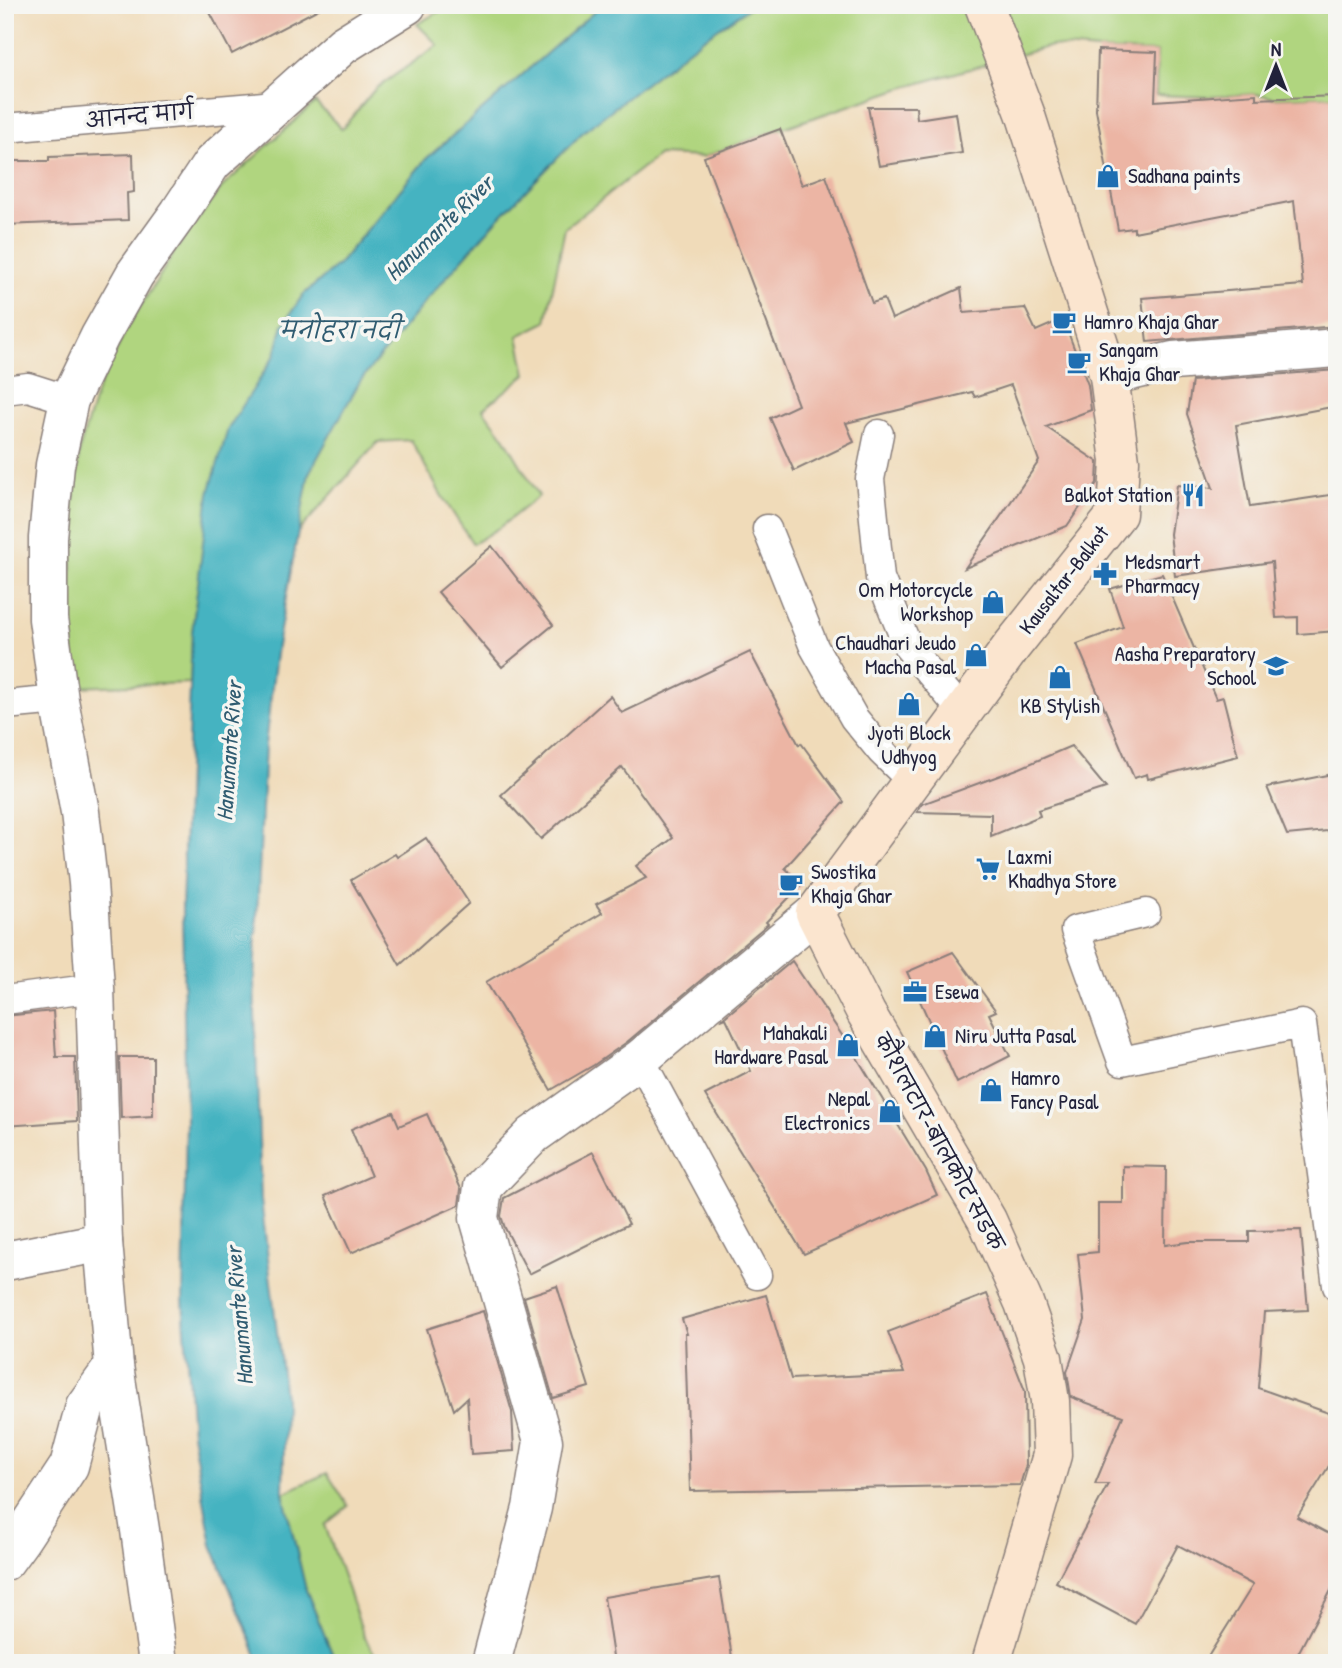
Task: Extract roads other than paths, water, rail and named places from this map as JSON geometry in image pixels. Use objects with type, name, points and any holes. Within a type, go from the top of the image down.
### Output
[{"type":"main road","name":"Kausaltar-Balkot","points":[[816,913],[1012,646],[1116,513],[1120,461],[1109,376],[1025,113],[984,5]]},
{"type":"main road","name":"कौशलटार-बालकोट सडक","points":[[816,913],[866,1013],[987,1220],[1024,1303],[1043,1358],[1050,1401],[1052,1455],[991,1663]]},
{"type":"street","points":[[158,1663],[114,1366],[103,1242],[95,988],[88,883],[80,812],[48,619],[48,538],[55,465],[69,400],[100,336],[135,274],[212,163],[343,45],[407,5]]},
{"type":"street","points":[[1109,376],[1173,361],[1337,348]]},
{"type":"street","points":[[491,1663],[532,1508],[542,1441],[479,1217],[483,1188],[533,1135],[640,1059],[816,913]]},
{"type":"street","points":[[5,1261],[103,1242]]},
{"type":"street","points":[[5,1561],[69,1466],[85,1406],[114,1366]]},
{"type":"lane","name":"आनन्द मार्ग","points":[[5,128],[275,105]]},
{"type":"lane","points":[[5,390],[28,387],[69,400]]},
{"type":"lane","points":[[879,434],[870,479],[880,578],[908,648],[963,712]]},
{"type":"lane","points":[[767,529],[814,648],[854,718],[881,751],[912,780]]},
{"type":"lane","points":[[5,705],[60,700]]},
{"type":"lane","points":[[1146,913],[1075,930],[1122,1061],[1302,1024],[1337,1286]]},
{"type":"lane","points":[[5,1000],[95,988]]},
{"type":"lane","points":[[640,1059],[757,1275]]},
{"type":"water","name":"मनोहरा नदी","points":[[602,5],[753,5],[701,40],[583,132],[497,220],[360,381],[309,473],[277,646],[265,745],[254,981],[261,1200],[285,1398],[283,1493],[306,1590],[336,1663],[260,1663],[212,1545],[192,1434],[183,1300],[186,1120],[182,908],[192,633],[209,493],[228,429],[275,355],[283,325],[303,295],[338,265],[426,159]]},
{"type":"place","name":"Sadhana paints","points":[[1108,176]]},
{"type":"place","name":"Hamro Khaja Ghar","points":[[1064,322]]},
{"type":"place","name":"Sangam Khaja Ghar","points":[[1079,362]]},
{"type":"place","name":"Balkot Station","points":[[1193,495]]},
{"type":"place","name":"Medsmart Pharmacy","points":[[1105,574]]},
{"type":"place","name":"Om Motorcycle Workshop","points":[[993,602]]},
{"type":"place","name":"Chaudhari Jeudo Macha Pasal","points":[[976,655]]},
{"type":"place","name":"Aasha Preparatory School","points":[[1276,666]]},
{"type":"place","name":"KB Stylish","points":[[1060,677]]},
{"type":"place","name":"Jyoti Block Udhyog","points":[[909,704]]},
{"type":"place","name":"Laxmi Khadhya Store","points":[[988,869]]},
{"type":"place","name":"Swostika Khaja Ghar","points":[[791,884]]},
{"type":"place","name":"Esewa","points":[[915,992]]},
{"type":"place","name":"Niru Jutta Pasal","points":[[935,1036]]},
{"type":"place","name":"Mahakali Hardware Pasal","points":[[848,1045]]},
{"type":"place","name":"Hamro Fancy Pasal","points":[[991,1090]]},
{"type":"place","name":"Nepal Electronics","points":[[890,1111]]},
{"type":"water label","name":"Hanumante River","points":[[439,228]]},
{"type":"water label","name":"Hanumante River","points":[[229,751]]},
{"type":"water label","name":"Hanumante River","points":[[239,1316]]}]
